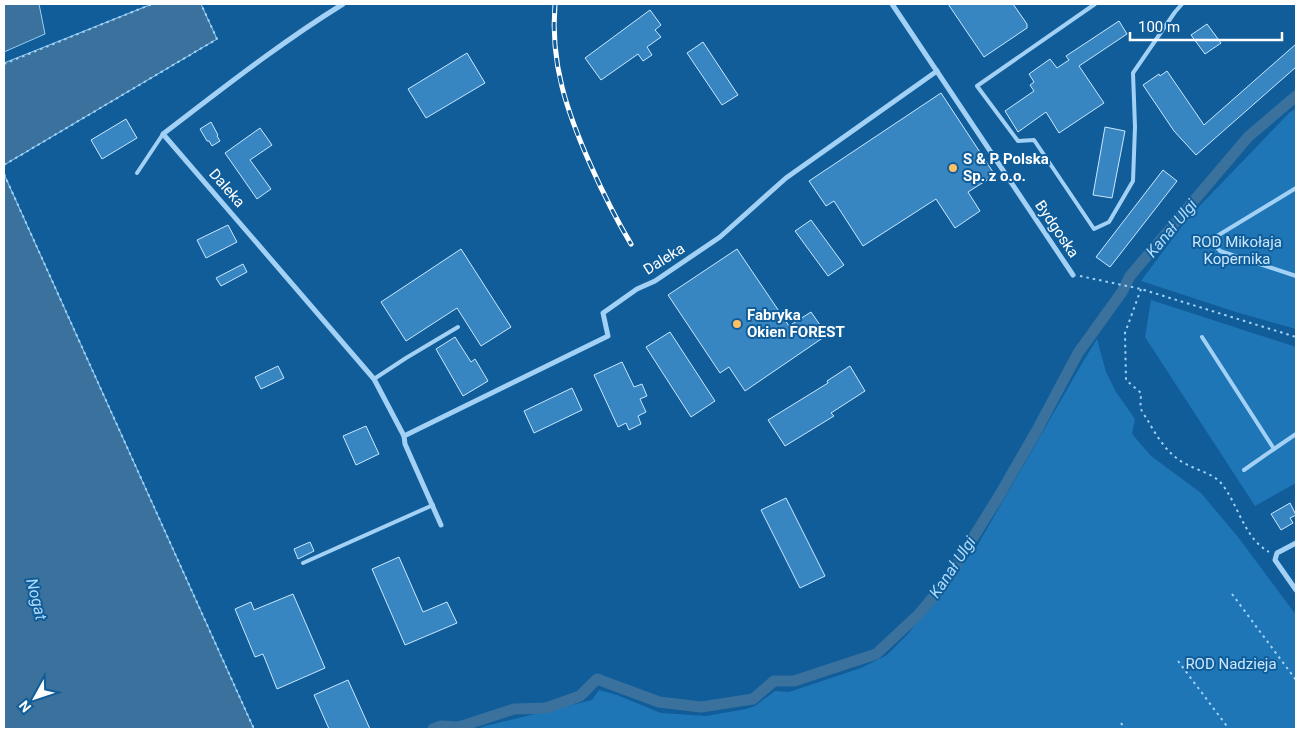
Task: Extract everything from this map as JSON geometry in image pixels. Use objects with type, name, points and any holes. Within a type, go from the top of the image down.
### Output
[{"type":"street","points":[[163,134],[307,26],[343,4]]},
{"type":"street","name":"Bydgoska","points":[[892,4],[1073,275]]},
{"type":"street","name":"Daleka","points":[[404,436],[608,336],[602,313],[636,289],[655,281],[720,237],[786,178],[937,71]]},
{"type":"street","name":"Daleka","points":[[163,134],[374,379],[404,436],[405,444],[442,525]]},
{"type":"street","points":[[1296,543],[1275,556],[1275,560],[1296,590]]},
{"type":"lane","points":[[1096,4],[977,86],[1018,141],[1034,140],[1094,229],[1109,222],[1134,181],[1133,73],[1182,4]]},
{"type":"lane","points":[[137,173],[163,134]]},
{"type":"lane","points":[[1296,188],[1217,236],[1214,244],[1220,251],[1296,276]]},
{"type":"lane","points":[[374,379],[458,327]]},
{"type":"lane","points":[[1202,337],[1274,449]]},
{"type":"lane","points":[[1244,470],[1296,434]]},
{"type":"lane","points":[[302,563],[433,505]]},
{"type":"path","points":[[4,64],[152,4]]},
{"type":"path","points":[[4,165],[217,39],[201,4]]},
{"type":"path","points":[[4,174],[254,729]]},
{"type":"path","name":"Bydgoska","points":[[1073,275],[1131,286],[1296,337]]},
{"type":"path","points":[[1140,289],[1125,333],[1126,380],[1141,393],[1141,410],[1167,449],[1182,462],[1212,476],[1220,482],[1249,533],[1263,548],[1275,556]]},
{"type":"path","points":[[1232,594],[1296,680]]},
{"type":"path","points":[[1178,661],[1229,729]]},
{"type":"path","points":[[1121,723],[1125,729]]},
{"type":"green space","name":"ROD Mikołaja Kopernika","points":[[1296,108],[1296,329],[1236,312],[1141,281],[1188,218]]},
{"type":"green space","points":[[1151,300],[1296,347],[1296,483],[1255,506],[1145,337]]},
{"type":"green space","name":"ROD Nadzieja","points":[[1097,339],[1106,372],[1116,392],[1135,419],[1132,434],[1151,456],[1201,493],[1238,537],[1296,615],[1296,729],[477,729],[592,700],[599,690],[617,695],[661,713],[706,716],[746,709],[755,706],[775,691],[789,692],[861,668],[887,655],[908,634],[977,546]]},
{"type":"water","points":[[4,4],[39,4],[45,34],[4,52]]},
{"type":"water","points":[[152,4],[201,4],[217,39],[4,165],[4,63]]},
{"type":"water","name":"Nogat","points":[[4,174],[254,729],[4,729]]},
{"type":"building","points":[[948,4],[1013,4],[1027,24],[1027,28],[984,57]]},
{"type":"building","points":[[650,10],[661,25],[655,30],[661,37],[647,47],[652,55],[643,61],[638,54],[601,80],[585,58]]},
{"type":"building","points":[[1119,21],[1127,34],[1079,66],[1104,103],[1059,133],[1046,112],[1018,132],[1005,111],[1034,91],[1030,85],[1034,82],[1029,74],[1050,59],[1057,68],[1069,60],[1066,56]]},
{"type":"building","points":[[1207,24],[1221,43],[1205,54],[1191,35]]},
{"type":"building","points":[[703,42],[738,95],[722,105],[687,53]]},
{"type":"building","points":[[1296,44],[1296,67],[1196,155],[1174,131],[1143,85],[1167,71],[1204,125]]},
{"type":"building","points":[[467,53],[485,83],[426,118],[408,89]]},
{"type":"building","name":"S & P Polska Sp. z o.o.","points":[[941,93],[995,175],[968,192],[980,211],[955,228],[936,199],[863,246],[834,201],[826,206],[809,181]]},
{"type":"building","points":[[126,119],[137,138],[102,159],[91,140]]},
{"type":"building","points":[[211,122],[220,141],[212,146],[200,129]]},
{"type":"building","points":[[1105,127],[1125,131],[1112,198],[1093,195]]},
{"type":"building","points":[[260,128],[272,145],[250,160],[271,189],[257,199],[225,153]]},
{"type":"building","points":[[1163,170],[1177,181],[1110,267],[1096,257]]},
{"type":"building","points":[[811,220],[844,265],[828,276],[795,231]]},
{"type":"building","points":[[228,225],[237,242],[206,258],[197,240]]},
{"type":"building","points":[[461,249],[511,327],[481,346],[457,308],[406,341],[381,302]]},
{"type":"building","points":[[737,249],[789,326],[811,312],[827,335],[745,391],[729,367],[720,373],[668,295]]},
{"type":"building","points":[[243,264],[247,272],[221,286],[216,278]]},
{"type":"building","points":[[670,332],[715,401],[691,417],[646,347]]},
{"type":"building","points":[[455,337],[471,362],[475,359],[488,381],[463,396],[436,349]]},
{"type":"building","points":[[622,362],[634,387],[642,384],[647,396],[640,399],[646,412],[638,416],[641,424],[629,430],[626,423],[618,427],[594,375]]},
{"type":"building","points":[[278,366],[284,378],[261,389],[255,377]]},
{"type":"building","points":[[850,366],[865,391],[831,413],[834,416],[785,446],[768,420],[828,383],[827,381]]},
{"type":"building","points":[[572,388],[582,410],[534,433],[524,411]]},
{"type":"building","points":[[366,426],[379,454],[356,465],[343,436]]},
{"type":"building","points":[[786,498],[825,576],[800,588],[761,510]]},
{"type":"building","points":[[1290,503],[1296,515],[1290,518],[1293,523],[1281,530],[1271,514]]},
{"type":"building","points":[[310,542],[314,551],[298,559],[294,549]]},
{"type":"building","points":[[399,557],[423,612],[447,602],[457,623],[405,645],[372,569]]},
{"type":"building","points":[[293,594],[325,668],[277,689],[263,654],[255,657],[235,609],[251,602],[254,610]]},
{"type":"building","points":[[348,680],[370,729],[329,729],[314,695]]},
{"type":"waterway","name":"Kanał Ulgi","points":[[433,729],[441,726],[459,727],[514,709],[546,708],[580,696],[597,679],[659,702],[701,707],[753,699],[774,681],[794,681],[876,654],[918,615],[945,583],[999,496],[1078,353],[1122,292],[1130,276],[1248,137],[1296,96]]},
{"type":"railway","points":[[555,4],[555,47],[562,87],[568,107],[582,146],[631,244]]},
{"type":"place","name":"S & P Polska Sp. z o.o.","points":[[953,168]]},
{"type":"place","name":"Fabryka Okien FOREST","points":[[737,324]]}]
